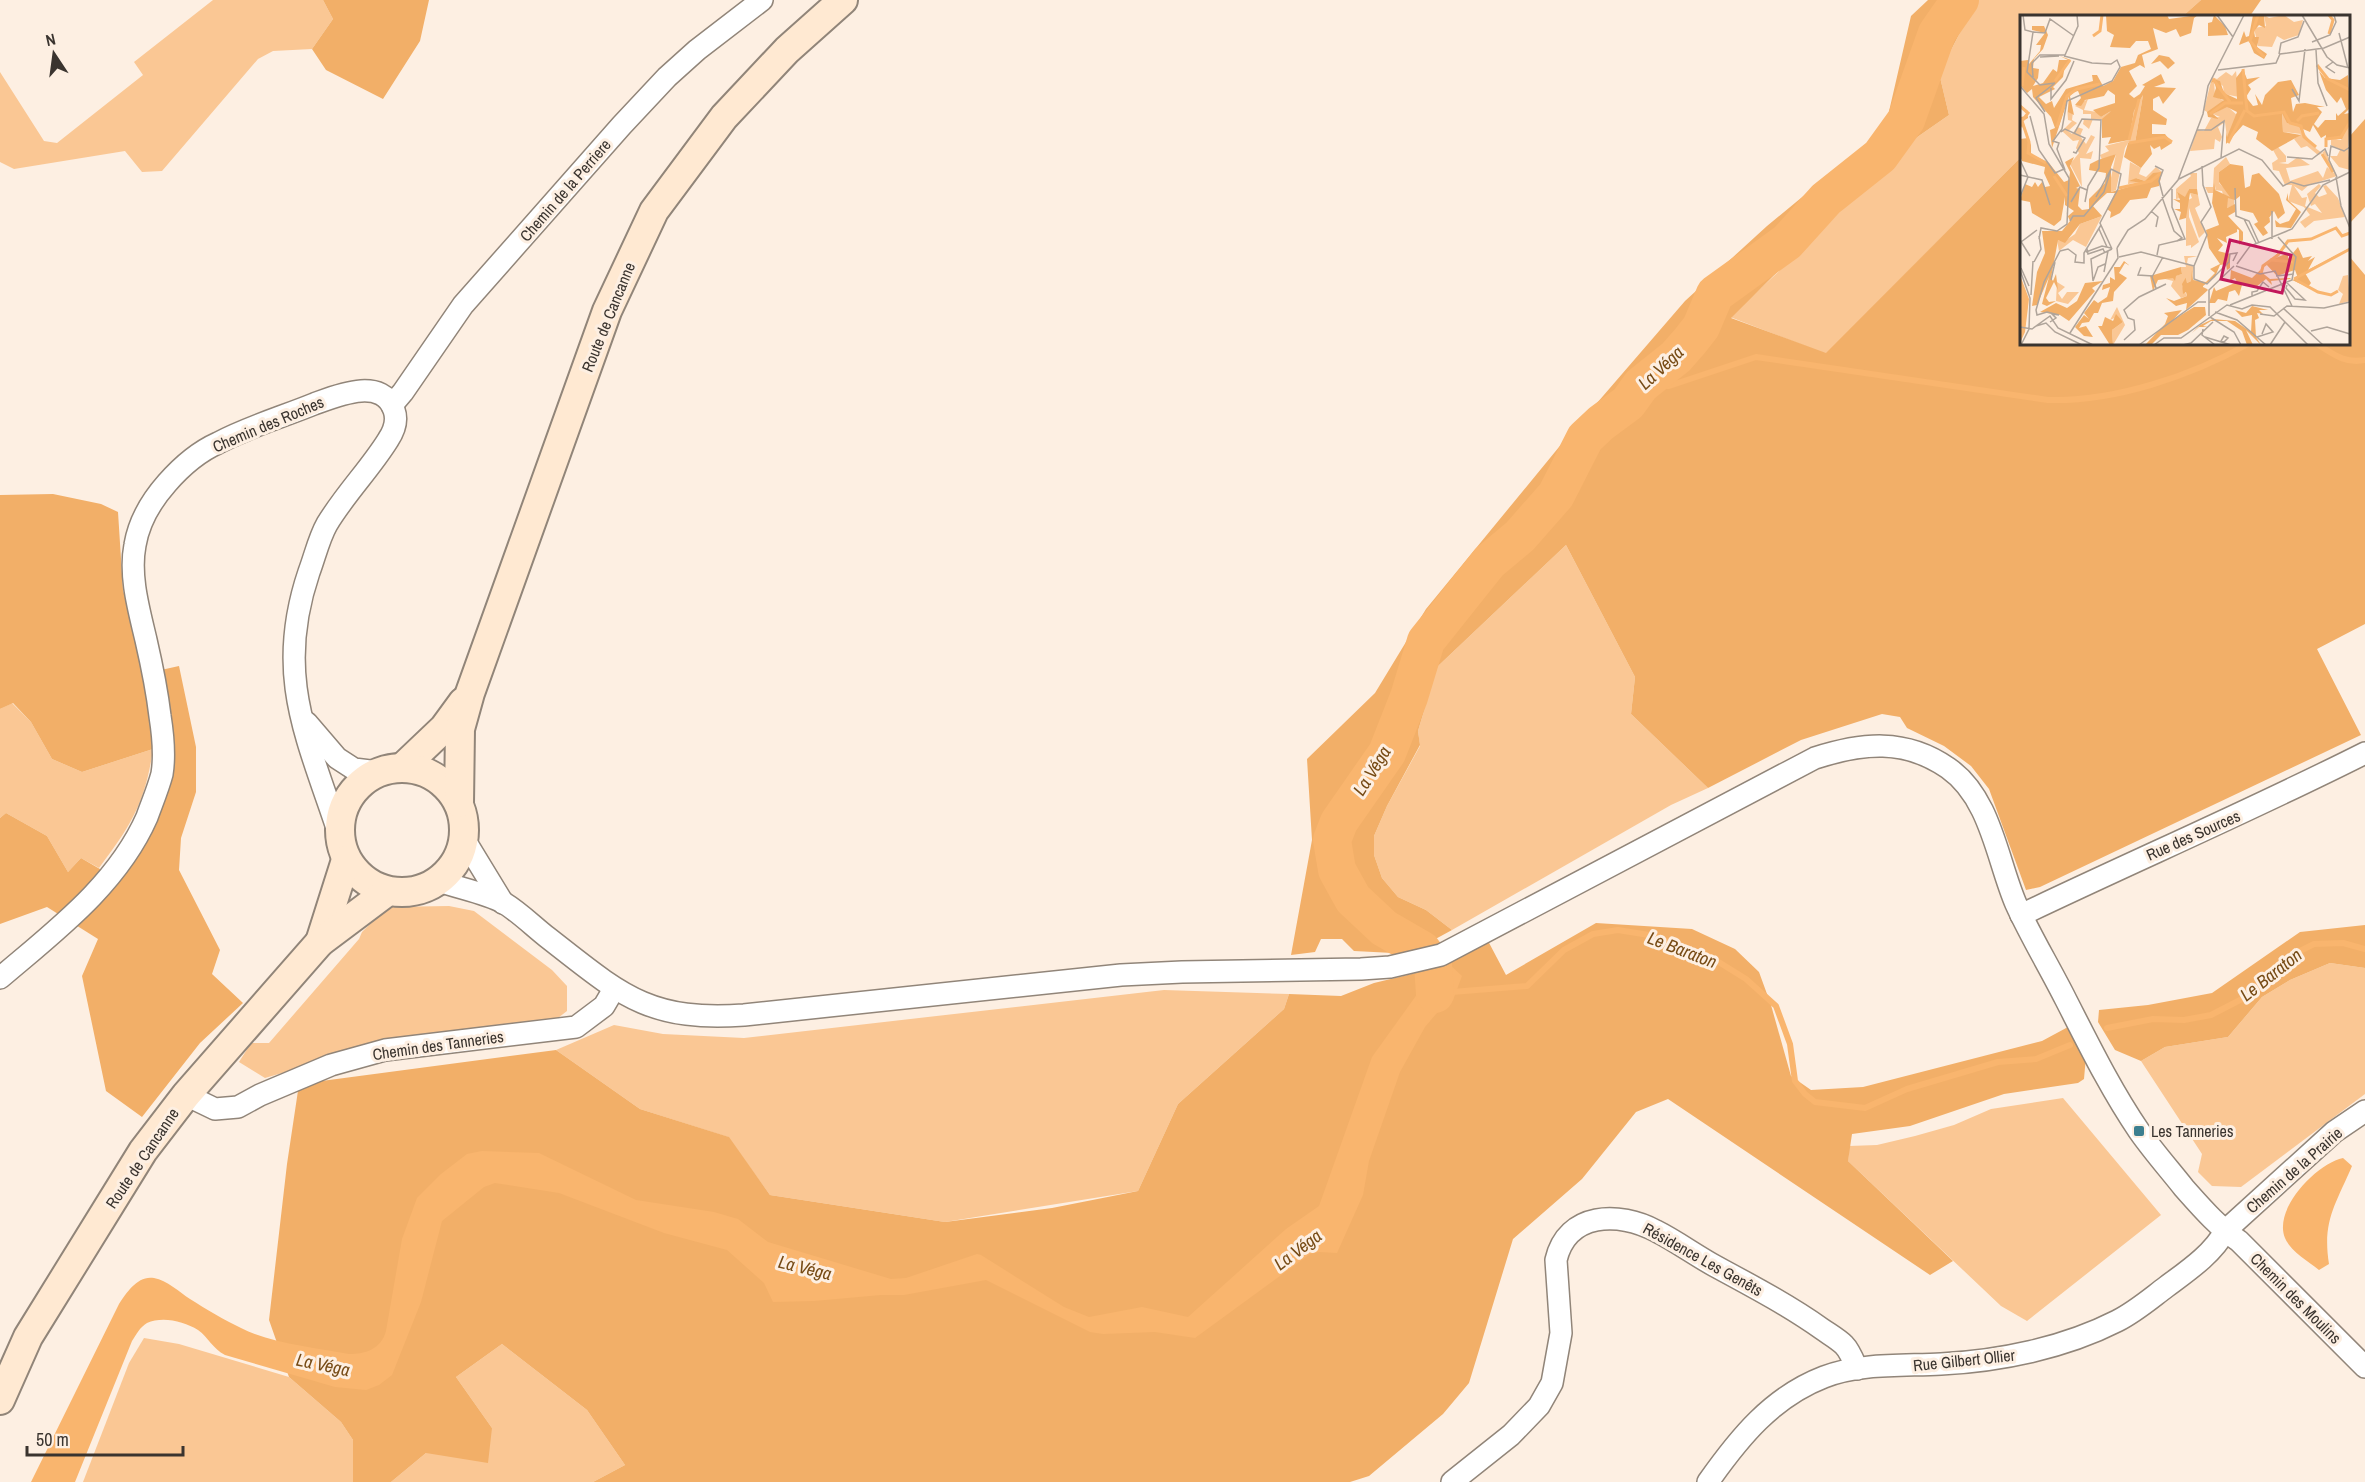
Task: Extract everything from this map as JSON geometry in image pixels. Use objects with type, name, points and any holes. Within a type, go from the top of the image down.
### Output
[{"type":"main road","name":"Route de Cancanne","points":[[459,803],[460,729],[470,693],[607,310],[654,211],[724,117],[787,50],[843,0]]},
{"type":"main road","name":"Route de Cancanne","points":[[391,770],[444,728],[470,693]]},
{"type":"main road","points":[[391,770],[426,772],[445,784],[459,803],[464,821],[464,839],[456,863],[438,881],[423,890],[405,893],[388,891],[371,885],[357,874],[342,847],[342,809],[356,787],[391,770]]},
{"type":"main road","name":"Route de Cancanne","points":[[320,942],[342,847]]},
{"type":"main road","name":"Route de Cancanne","points":[[0,1400],[28,1337],[143,1151],[186,1095],[320,942],[388,891]]},
{"type":"street","name":"Chemin de la Perriere","points":[[392,405],[464,305],[622,125],[667,77],[697,50],[762,0]]},
{"type":"street","name":"Chemin des Roches","points":[[0,978],[91,898],[136,839],[162,772],[163,736],[155,682],[136,590],[133,561],[135,543],[149,506],[166,483],[184,466],[217,443],[349,392],[372,392],[380,395],[392,405]]},
{"type":"street","points":[[342,847],[299,714],[294,683],[293,644],[305,584],[327,525],[392,433],[396,419],[392,405]]},
{"type":"street","points":[[299,714],[337,758],[354,769],[391,770]]},
{"type":"street","name":"Chemin des Moulins","points":[[503,903],[614,989],[642,1003],[668,1012],[715,1017],[1121,975],[1361,969],[1441,955],[1815,758],[1840,750],[1887,745],[1916,750],[1949,768],[1971,790],[1985,817],[2021,915],[2110,1084],[2160,1160],[2224,1231],[2239,1241],[2365,1367]]},
{"type":"street","name":"Rue des Sources","points":[[2021,915],[2187,836],[2260,806],[2365,753]]},
{"type":"street","points":[[464,839],[503,903]]},
{"type":"street","points":[[438,881],[503,903]]},
{"type":"street","name":"Chemin des Tanneries","points":[[186,1095],[215,1108],[238,1107],[260,1095],[331,1065],[385,1050],[576,1027],[604,1006],[614,989]]},
{"type":"street","name":"Chemin de la Prairie","points":[[2224,1231],[2334,1131],[2365,1111]]},
{"type":"street","name":"Résidence Les Genêts","points":[[1452,1482],[1511,1435],[1539,1406],[1552,1383],[1561,1333],[1557,1253],[1564,1239],[1576,1226],[1599,1219],[1622,1219],[1656,1230],[1704,1261],[1793,1308],[1845,1346],[1857,1369]]},
{"type":"street","name":"Rue Gilbert Ollier","points":[[1708,1482],[1749,1429],[1781,1400],[1822,1378],[1857,1369],[1969,1362],[2023,1353],[2076,1338],[2116,1321],[2141,1306],[2219,1242],[2224,1231]]},
{"type":"shaded area","points":[[213,0],[323,0],[333,19],[312,49],[273,51],[258,59],[162,171],[142,172],[125,151],[14,169],[0,162],[0,72],[44,141],[57,143],[143,75],[134,62]]},
{"type":"shaded area","points":[[323,0],[429,0],[420,41],[383,99],[326,70],[312,49],[333,19]]},
{"type":"shaded area","points":[[1928,0],[1977,0],[1939,73],[1949,115],[1903,147],[1731,318],[1826,353],[2020,158],[2020,345],[2350,345],[2350,257],[2365,275],[2365,624],[2317,649],[2361,735],[2040,887],[2026,890],[1989,789],[1971,766],[1944,746],[1907,728],[1900,717],[1882,714],[1801,740],[1708,788],[1631,714],[1635,677],[1566,545],[1437,667],[1418,731],[1420,745],[1387,806],[1374,836],[1374,855],[1382,878],[1398,897],[1426,910],[1452,930],[1419,948],[1393,953],[1354,951],[1342,939],[1321,939],[1315,952],[1291,955],[1312,840],[1307,759],[1375,693],[1426,609],[1559,447],[1685,301],[1767,226],[1876,136],[1887,120],[1911,16]]},
{"type":"shaded area","points":[[1977,0],[2201,0],[2184,15],[2020,15],[2020,158],[1826,354],[1730,317],[1809,243],[1903,147],[1949,115],[1939,73]]},
{"type":"shaded area","points":[[2201,0],[2261,0],[2251,15],[2184,15]]},
{"type":"shaded area","points":[[2365,119],[2365,207],[2350,223],[2350,136]]},
{"type":"shaded area","points":[[53,494],[101,504],[118,512],[123,590],[147,680],[152,713],[153,749],[82,772],[52,759],[31,722],[13,703],[0,709],[0,495]]},
{"type":"shaded area","points":[[1566,545],[1635,677],[1631,714],[1708,788],[1671,805],[1452,930],[1426,910],[1398,897],[1382,878],[1374,855],[1374,836],[1387,806],[1420,746],[1418,731],[1437,667]]},
{"type":"shaded area","points":[[179,666],[196,747],[196,792],[181,838],[179,870],[220,950],[212,974],[243,1003],[200,1043],[142,1117],[106,1091],[82,976],[98,939],[47,907],[0,924],[0,818],[6,813],[47,836],[68,872],[81,858],[117,879],[159,815],[169,784],[161,670]]},
{"type":"shaded area","points":[[12,703],[31,722],[52,759],[82,772],[153,749],[146,785],[135,813],[99,868],[81,858],[68,872],[47,836],[6,813],[0,818],[0,709]]},
{"type":"shaded area","points":[[449,906],[474,911],[552,970],[567,986],[567,1011],[554,1021],[491,1026],[380,1044],[265,1078],[239,1062],[251,1043],[269,1043],[359,939],[362,932],[387,907]]},
{"type":"shaded area","points":[[1596,923],[1692,929],[1735,949],[1759,972],[1791,1076],[1811,1090],[1863,1087],[2042,1041],[2068,1027],[2086,1056],[2084,1079],[2078,1083],[2004,1094],[1910,1126],[1852,1134],[1848,1161],[1953,1261],[1930,1275],[1668,1099],[1636,1112],[1582,1179],[1513,1239],[1469,1383],[1443,1414],[1369,1476],[1350,1482],[593,1482],[625,1465],[587,1410],[502,1344],[456,1377],[492,1428],[488,1463],[426,1453],[391,1482],[353,1482],[353,1440],[341,1422],[289,1377],[269,1320],[287,1164],[299,1084],[556,1050],[640,1109],[729,1137],[770,1195],[945,1222],[1052,1208],[1138,1191],[1178,1104],[1284,1009],[1289,994],[1341,996],[1374,983],[1420,972],[1487,939],[1506,975]]},
{"type":"shaded area","points":[[2365,925],[2365,968],[2330,963],[2290,980],[2262,997],[2228,1037],[2165,1047],[2141,1061],[2115,1050],[2098,1022],[2099,1010],[2148,1005],[2212,993],[2300,932]]},
{"type":"shaded area","points":[[2330,963],[2365,968],[2365,1094],[2241,1187],[2212,1186],[2198,1172],[2202,1154],[2141,1061],[2165,1047],[2228,1037],[2262,997],[2290,980]]},
{"type":"shaded area","points":[[1164,990],[1289,994],[1284,1009],[1178,1104],[1138,1191],[945,1222],[770,1195],[728,1137],[640,1109],[556,1050],[614,1025],[663,1034],[744,1038]]},
{"type":"shaded area","points":[[2063,1098],[2161,1215],[2027,1321],[2001,1306],[1848,1161],[1849,1146],[1877,1145],[1954,1125],[1991,1109]]},
{"type":"shaded area","points":[[144,1338],[179,1344],[289,1377],[341,1422],[353,1440],[353,1482],[83,1482],[129,1363]]},
{"type":"shaded area","points":[[502,1344],[587,1410],[625,1465],[593,1482],[391,1482],[426,1453],[492,1428],[456,1377]]},
{"type":"water","points":[[1448,963],[1462,976],[1453,1000],[1425,1027],[1400,1072],[1369,1161],[1363,1195],[1337,1253],[1310,1254],[1195,1338],[1155,1332],[1103,1334],[1090,1332],[986,1280],[904,1295],[773,1302],[764,1283],[727,1250],[664,1233],[559,1193],[495,1183],[484,1187],[442,1221],[421,1302],[392,1375],[379,1385],[366,1390],[335,1387],[225,1355],[198,1330],[186,1324],[173,1320],[153,1321],[142,1327],[132,1341],[75,1482],[31,1482],[119,1304],[138,1282],[148,1278],[164,1281],[222,1318],[266,1338],[349,1354],[367,1351],[377,1346],[386,1331],[402,1239],[417,1198],[441,1174],[467,1154],[482,1151],[539,1153],[636,1200],[714,1212],[738,1219],[768,1242],[891,1279],[906,1278],[977,1254],[1064,1307],[1089,1317],[1142,1307],[1188,1317],[1286,1229],[1319,1206],[1372,1057],[1421,986],[1416,968]]},
{"type":"water","points":[[2343,1158],[2352,1166],[2329,1224],[2327,1249],[2329,1264],[2319,1270],[2287,1243],[2283,1226],[2285,1214],[2299,1189],[2310,1178],[2332,1162]]},
{"type":"waterway","name":"La Véga","points":[[1435,994],[1433,965],[1422,950],[1384,928],[1353,899],[1337,870],[1332,840],[1339,822],[1387,753],[1409,697],[1426,641],[1489,562],[1520,536],[1556,495],[1585,438],[1628,403],[1641,385],[1676,357],[1690,341],[1701,327],[1715,294],[1787,242],[1826,199],[1880,156],[1906,120],[1937,33],[1960,0]]},
{"type":"waterway","points":[[1641,385],[1669,386],[1756,357],[2048,400],[2073,399],[2099,397],[2151,385],[2202,367],[2246,345]]},
{"type":"waterway","points":[[2319,345],[2334,355],[2351,361],[2365,360]]},
{"type":"waterway","name":"Le Baraton","points":[[1452,992],[1527,986],[1564,950],[1593,934],[1618,930],[1649,935],[1709,956],[1746,979],[1776,1006],[1790,1044],[1795,1081],[1805,1094],[1815,1102],[1865,1108],[1907,1089],[1998,1062],[2036,1059],[2070,1045]]},
{"type":"waterway","name":"Le Baraton","points":[[2107,1028],[2153,1019],[2184,1020],[2211,1015],[2242,999],[2290,956],[2314,944],[2343,943],[2365,949]]},
{"type":"place","name":"Les Tanneries","points":[[2139,1131]]}]
